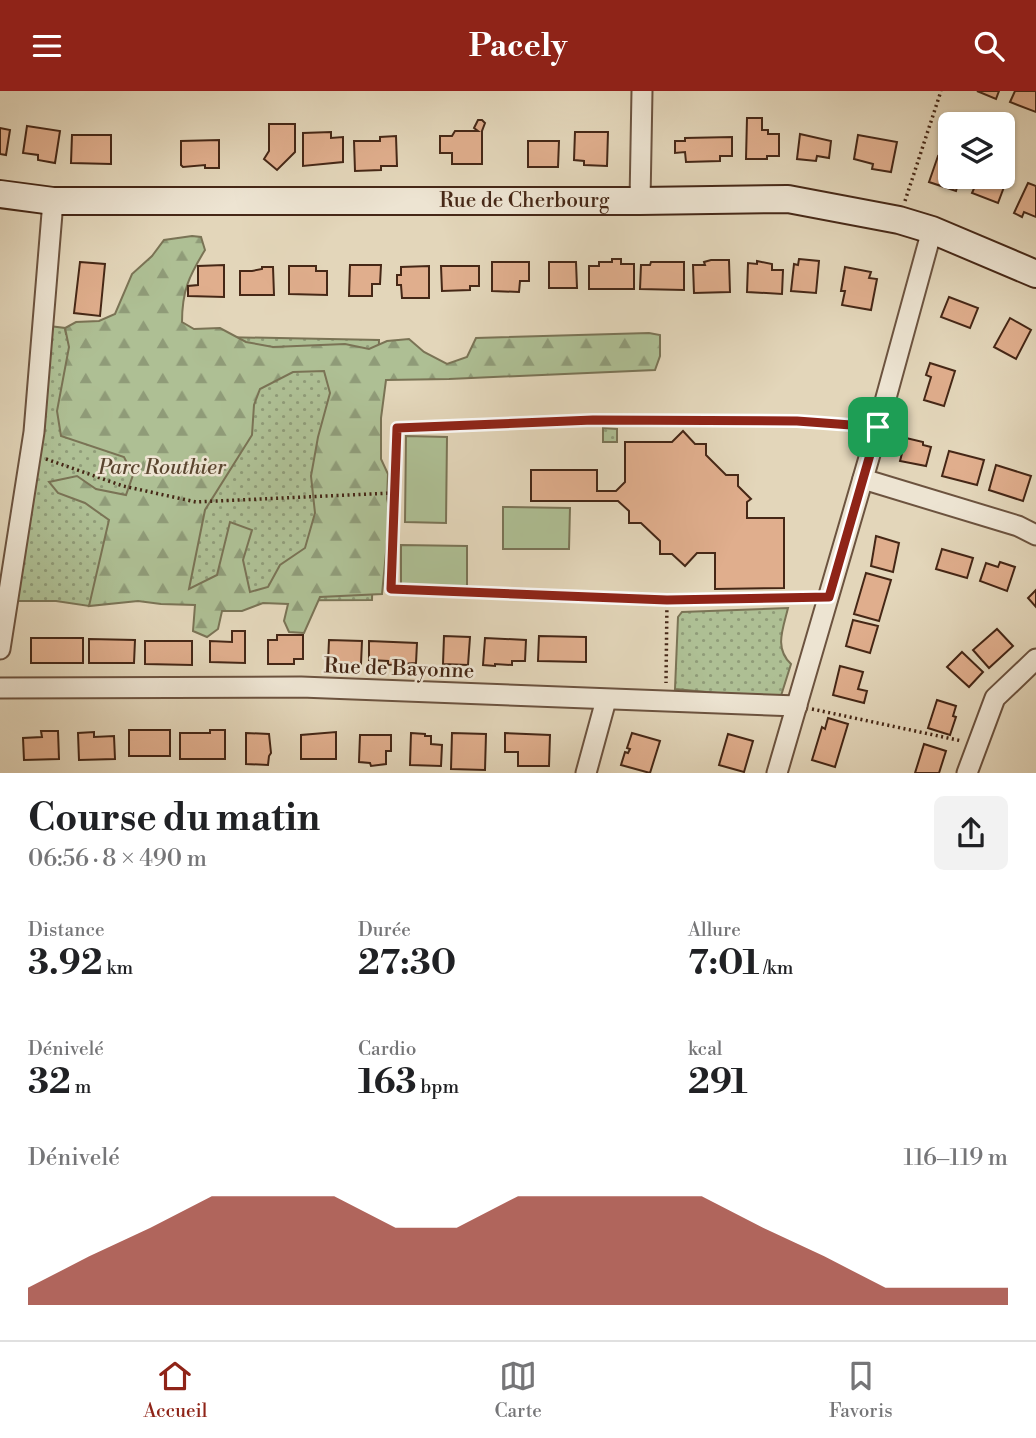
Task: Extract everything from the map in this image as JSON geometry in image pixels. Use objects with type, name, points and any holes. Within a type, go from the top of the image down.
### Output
[{"type":"street","points":[[640,201],[642,91]]},
{"type":"street","name":"Rue de Cherbourg","points":[[0,194],[52,201],[788,199],[900,220],[932,230],[1036,274]]},
{"type":"street","points":[[0,649],[30,454],[52,201]]},
{"type":"street","points":[[777,773],[878,427],[932,230]]},
{"type":"street","points":[[863,479],[1018,526],[1036,535]]},
{"type":"street","points":[[967,773],[995,698],[1036,659]]},
{"type":"street","name":"Rue de Bayonne","points":[[0,688],[301,687],[797,706]]},
{"type":"street","points":[[586,773],[606,700]]},
{"type":"path","points":[[900,220],[941,91]]},
{"type":"path","points":[[829,597],[667,600],[391,589],[397,428],[593,420],[797,421],[878,427]]},
{"type":"path","points":[[30,454],[123,486],[196,502],[394,493]]},
{"type":"path","points":[[665,702],[667,600]]},
{"type":"path","points":[[797,706],[977,744]]},
{"type":"green space","name":"Parc Routhier","points":[[201,237],[205,250],[188,284],[183,301],[182,322],[194,329],[220,328],[246,342],[273,347],[345,344],[369,349],[387,341],[409,339],[424,352],[447,364],[467,357],[476,338],[649,333],[660,335],[660,356],[655,370],[386,380],[381,418],[381,459],[388,474],[387,499],[390,511],[382,594],[320,597],[304,633],[289,632],[284,621],[288,604],[263,603],[242,611],[222,611],[218,629],[207,637],[193,631],[195,605],[138,601],[89,606],[109,520],[85,503],[58,493],[49,482],[77,476],[96,489],[126,495],[133,475],[124,457],[61,436],[57,411],[69,347],[65,328],[76,322],[99,321],[115,314],[132,274],[152,256],[164,240]],"holes":[[[324,371],[330,393],[311,476],[315,513],[305,548],[280,565],[268,587],[250,592],[243,560],[252,530],[230,522],[217,575],[189,589],[205,510],[252,435],[254,405],[260,389],[293,372]]]},
{"type":"green space","name":"Parc Routhier","points":[[49,326],[65,328],[66,334],[379,340],[372,600],[91,601],[89,606],[56,601],[7,601]]},
{"type":"green space","points":[[603,428],[617,429],[617,442],[603,442]]},
{"type":"green space","points":[[406,436],[447,437],[446,523],[405,522]]},
{"type":"green space","points":[[503,507],[570,508],[569,549],[503,549]]},
{"type":"green space","points":[[401,545],[467,546],[467,588],[401,587]]},
{"type":"green space","points":[[788,608],[781,645],[791,664],[780,699],[675,689],[678,617],[682,612]]},
{"type":"building","points":[[977,91],[999,91],[996,99]]},
{"type":"building","points":[[1015,91],[1036,91],[1036,112],[1010,102]]},
{"type":"building","points":[[747,118],[762,118],[762,130],[768,130],[768,134],[779,134],[779,156],[746,159]]},
{"type":"building","points":[[478,120],[485,123],[482,131],[482,164],[452,164],[452,153],[440,153],[440,136],[452,136],[455,131],[478,131],[474,128]]},
{"type":"building","points":[[269,124],[295,124],[295,152],[277,170],[264,159],[269,151]]},
{"type":"building","points":[[27,126],[60,131],[55,163],[38,160],[38,155],[23,153]]},
{"type":"building","points":[[0,128],[10,130],[6,155],[0,154]]},
{"type":"building","points":[[331,132],[331,138],[343,137],[343,162],[303,166],[303,133]]},
{"type":"building","points":[[575,132],[608,132],[607,166],[584,165],[584,161],[574,160]]},
{"type":"building","points":[[800,134],[831,141],[829,158],[817,156],[816,161],[797,159]]},
{"type":"building","points":[[72,135],[111,135],[111,164],[71,163]]},
{"type":"building","points":[[858,135],[897,142],[891,172],[872,169],[873,164],[854,159]]},
{"type":"building","points":[[396,136],[397,166],[355,171],[354,141],[380,141],[380,137]]},
{"type":"building","points":[[732,137],[732,156],[720,156],[720,161],[686,162],[685,152],[675,153],[675,141],[685,141],[685,138]]},
{"type":"building","points":[[219,140],[219,168],[181,165],[181,141]]},
{"type":"building","points":[[528,141],[559,141],[558,167],[528,167]]},
{"type":"building","points":[[938,156],[938,185],[929,182]]},
{"type":"building","points":[[1028,183],[1036,186],[1036,217],[1024,212],[1022,217],[1014,213]]},
{"type":"building","points":[[974,189],[1003,189],[998,203],[972,193]]},
{"type":"building","points":[[612,259],[621,259],[621,264],[634,264],[634,289],[589,289],[589,266],[599,266],[599,262],[612,262]]},
{"type":"building","points":[[799,259],[819,261],[816,293],[791,291],[794,264],[798,265]]},
{"type":"building","points":[[729,260],[730,292],[694,293],[693,265],[705,265],[704,262]]},
{"type":"building","points":[[757,261],[772,264],[772,270],[783,270],[782,294],[747,292],[748,263],[757,264]]},
{"type":"building","points":[[80,262],[105,264],[100,316],[74,313]]},
{"type":"building","points":[[492,262],[529,262],[529,281],[520,281],[519,292],[492,291]]},
{"type":"building","points":[[549,262],[576,262],[577,288],[549,288]]},
{"type":"building","points":[[651,262],[684,262],[684,290],[640,289],[641,265],[650,265]]},
{"type":"building","points":[[224,265],[224,297],[188,296],[188,286],[198,285],[198,266]]},
{"type":"building","points":[[350,265],[381,265],[380,284],[372,284],[372,296],[349,296]]},
{"type":"building","points":[[289,266],[316,266],[316,271],[327,271],[327,295],[289,294]]},
{"type":"building","points":[[429,266],[429,298],[402,298],[401,285],[397,285],[397,275],[401,275],[401,267]]},
{"type":"building","points":[[441,266],[479,266],[479,286],[470,286],[470,290],[442,291]]},
{"type":"building","points":[[273,267],[274,295],[240,295],[240,271],[252,271]]},
{"type":"building","points":[[845,267],[871,272],[869,278],[877,279],[871,310],[842,305]]},
{"type":"building","points":[[949,297],[978,308],[970,328],[941,317]]},
{"type":"building","points":[[1010,318],[1031,330],[1016,359],[994,347]]},
{"type":"building","points":[[930,363],[955,371],[944,406],[924,400],[931,377],[926,375]]},
{"type":"building","points":[[683,431],[695,444],[706,444],[706,455],[726,475],[738,475],[738,486],[751,499],[747,502],[747,518],[784,518],[784,588],[715,589],[715,553],[697,553],[685,566],[672,554],[660,554],[660,541],[641,523],[629,523],[629,511],[618,501],[531,501],[531,470],[597,470],[597,491],[616,491],[625,482],[625,442],[672,442]]},
{"type":"building","points":[[906,438],[931,447],[926,466],[900,461]]},
{"type":"building","points":[[949,451],[984,460],[977,485],[942,476]]},
{"type":"building","points":[[996,465],[1031,476],[1023,501],[989,490]]},
{"type":"building","points":[[876,536],[899,543],[893,572],[871,566]]},
{"type":"building","points":[[942,549],[973,558],[967,578],[936,569]]},
{"type":"building","points":[[1000,562],[1015,567],[1007,591],[980,581],[986,563],[998,567]]},
{"type":"building","points":[[866,573],[891,580],[879,621],[854,614]]},
{"type":"building","points":[[1036,590],[1036,607],[1028,598]]},
{"type":"building","points":[[853,620],[878,626],[870,653],[846,646]]},
{"type":"building","points":[[997,629],[1013,646],[989,668],[973,650]]},
{"type":"building","points":[[232,631],[245,631],[245,663],[210,662],[210,641],[232,642]]},
{"type":"building","points":[[277,635],[303,635],[303,659],[294,659],[294,664],[268,664],[268,640],[277,640]]},
{"type":"building","points":[[444,636],[470,637],[468,665],[443,664]]},
{"type":"building","points":[[539,636],[586,637],[586,662],[538,661]]},
{"type":"building","points":[[31,638],[83,638],[83,663],[31,663]]},
{"type":"building","points":[[485,638],[526,640],[525,661],[512,661],[512,665],[483,665]]},
{"type":"building","points":[[89,639],[135,640],[134,663],[89,663]]},
{"type":"building","points":[[329,640],[362,641],[361,664],[328,663]]},
{"type":"building","points":[[145,641],[192,641],[192,665],[145,664]]},
{"type":"building","points":[[369,641],[417,643],[416,663],[388,665],[388,661],[369,660]]},
{"type":"building","points":[[962,652],[983,672],[969,687],[947,667]]},
{"type":"building","points":[[840,666],[863,672],[858,689],[867,691],[864,703],[833,695]]},
{"type":"building","points":[[937,700],[956,706],[953,716],[956,717],[950,735],[928,728]]},
{"type":"building","points":[[828,718],[848,724],[835,767],[812,760],[822,727],[825,729]]},
{"type":"building","points":[[129,730],[170,730],[170,756],[129,756]]},
{"type":"building","points":[[210,730],[225,730],[225,759],[180,759],[180,733],[210,733]]},
{"type":"building","points":[[41,731],[58,731],[59,759],[24,760],[23,738],[42,737]]},
{"type":"building","points":[[94,732],[94,737],[114,736],[115,759],[79,760],[78,733]]},
{"type":"building","points":[[336,732],[336,759],[301,759],[301,735]]},
{"type":"building","points":[[246,733],[269,734],[271,753],[268,765],[246,764]]},
{"type":"building","points":[[411,733],[431,736],[431,744],[442,745],[441,766],[410,765]]},
{"type":"building","points":[[452,733],[486,734],[485,770],[451,769]]},
{"type":"building","points":[[505,733],[550,735],[549,766],[518,766],[518,752],[505,752]]},
{"type":"building","points":[[632,733],[660,741],[650,773],[621,765],[625,752],[628,753],[630,749],[627,748]]},
{"type":"building","points":[[728,734],[753,741],[744,772],[719,765]]},
{"type":"building","points":[[360,735],[391,735],[391,751],[386,751],[386,764],[371,766],[370,763],[359,762]]},
{"type":"building","points":[[924,744],[946,751],[939,773],[915,773]]},
{"type":"route","points":[[593,420],[797,421],[878,427],[829,597],[667,600],[391,589],[397,428],[593,420]]}]
